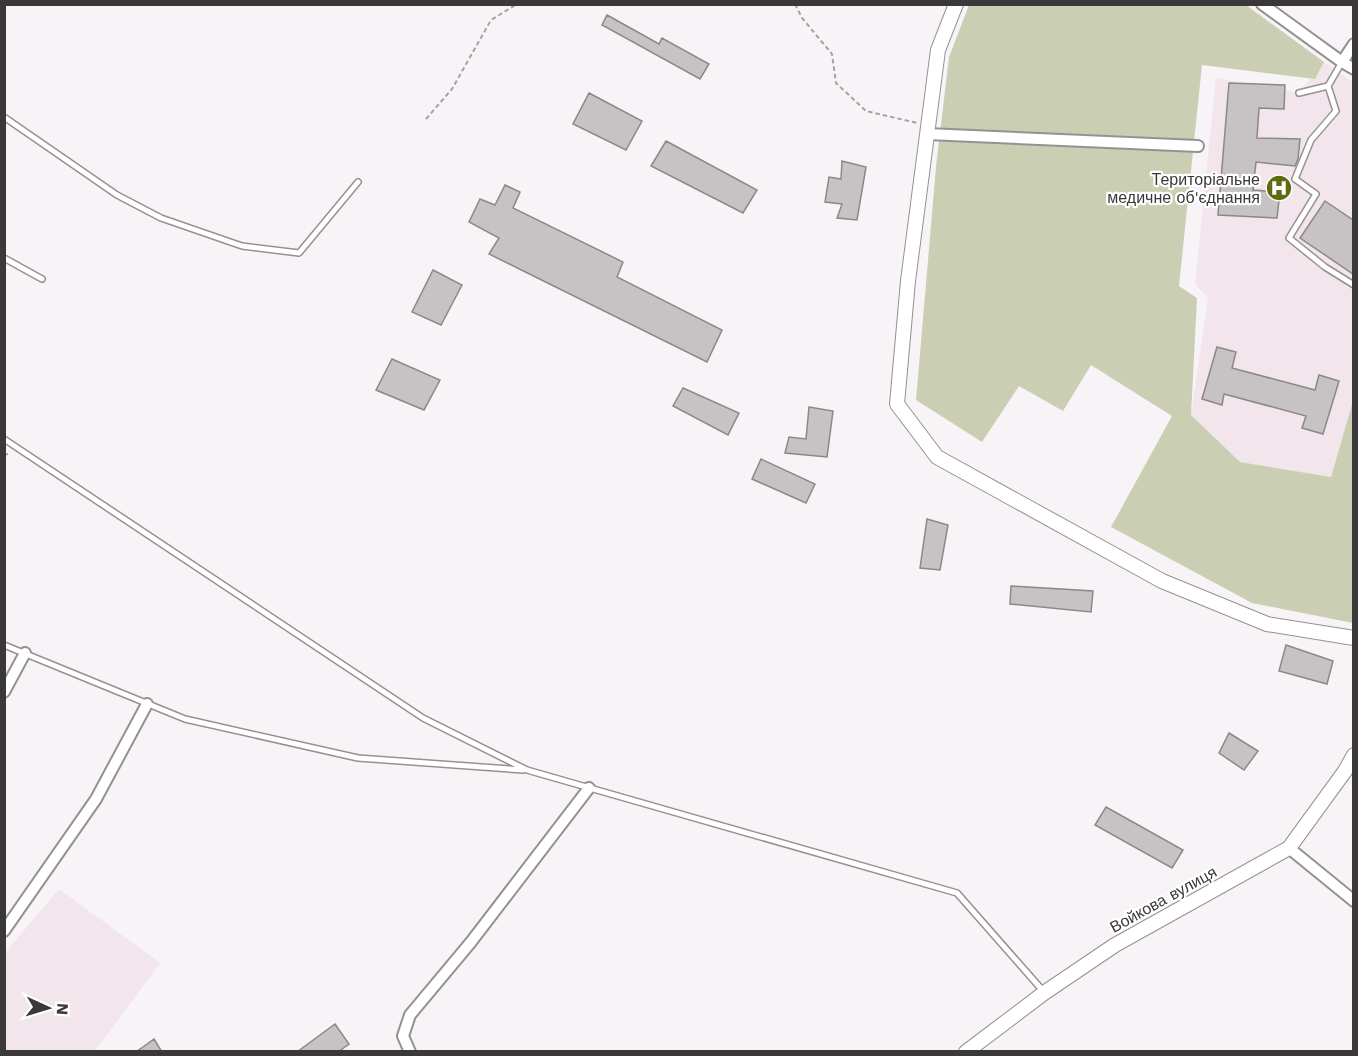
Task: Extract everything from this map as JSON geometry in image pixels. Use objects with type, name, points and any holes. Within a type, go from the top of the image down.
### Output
[{"type":"street","points":[[956,4],[938,50],[908,281],[897,404],[938,457],[1162,581],[1267,624],[1353,638]]},
{"type":"street","points":[[1262,4],[1353,69]]},
{"type":"street","points":[[1342,62],[1353,45]]},
{"type":"street","points":[[928,130],[1198,146]]},
{"type":"street","points":[[4,692],[25,653]]},
{"type":"street","points":[[4,931],[96,799],[147,704]]},
{"type":"street","name":"Войкова вулиця","points":[[966,1052],[1044,993],[1115,945],[1288,848],[1345,771],[1353,755]]},
{"type":"street","points":[[410,1052],[403,1036],[410,1015],[471,942],[588,788]]},
{"type":"street","points":[[1288,848],[1353,901]]},
{"type":"lane","points":[[1299,93],[1328,86],[1342,62]]},
{"type":"lane","points":[[1328,86],[1336,111],[1311,140],[1295,179],[1316,194],[1289,238],[1325,267],[1353,285]]},
{"type":"lane","points":[[4,117],[117,195],[161,218],[242,246],[299,252],[358,182]]},
{"type":"lane","points":[[4,258],[42,279]]},
{"type":"lane","points":[[4,439],[423,718],[527,770],[957,894],[1044,993]]},
{"type":"lane","points":[[4,645],[184,719],[358,758],[527,770]]},
{"type":"path","points":[[426,119],[452,89],[491,20],[517,4]]},
{"type":"path","points":[[795,4],[802,18],[832,54],[836,83],[866,111],[928,130]]},
{"type":"shaded area","name":"Територіальне медичне об'єднання","points":[[1324,62],[1354,83],[1353,401],[1331,477],[1240,462],[1191,415],[1208,298],[1195,284],[1216,78],[1299,93]]},
{"type":"shaded area","points":[[59,889],[160,963],[95,1051],[5,1051],[5,953]]},
{"type":"green space","points":[[969,5],[1246,5],[1324,62],[1315,79],[1202,65],[1179,286],[1197,298],[1191,415],[1240,462],[1331,477],[1353,401],[1353,623],[1252,603],[1111,527],[1172,416],[1091,365],[1063,411],[1019,386],[982,442],[916,400],[936,167],[949,57]]},
{"type":"building","points":[[607,15],[659,44],[662,38],[709,64],[700,79],[602,25]]},
{"type":"building","points":[[1229,83],[1285,85],[1284,109],[1259,108],[1257,138],[1300,139],[1298,159],[1295,166],[1256,162],[1253,190],[1280,192],[1277,218],[1218,215]]},
{"type":"building","points":[[589,93],[642,121],[626,150],[573,124]]},
{"type":"building","points":[[666,141],[757,190],[743,213],[651,166]]},
{"type":"building","points":[[842,161],[866,167],[857,220],[837,218],[842,204],[825,202],[829,177],[841,179]]},
{"type":"building","points":[[505,185],[520,192],[513,208],[623,262],[617,277],[722,330],[707,362],[489,254],[499,238],[469,222],[480,199],[495,205]]},
{"type":"building","points":[[1325,201],[1353,220],[1353,274],[1300,238]]},
{"type":"building","points":[[433,270],[462,285],[441,325],[412,312]]},
{"type":"building","points":[[1217,347],[1236,352],[1232,368],[1315,390],[1319,375],[1339,381],[1323,434],[1302,428],[1306,416],[1224,394],[1222,405],[1202,399]]},
{"type":"building","points":[[392,359],[440,380],[424,410],[376,390]]},
{"type":"building","points":[[683,388],[739,413],[728,435],[673,406]]},
{"type":"building","points":[[809,407],[833,411],[827,457],[785,453],[789,437],[806,439]]},
{"type":"building","points":[[761,459],[815,484],[806,503],[752,479]]},
{"type":"building","points":[[927,519],[948,525],[940,570],[920,568]]},
{"type":"building","points":[[1011,586],[1093,591],[1091,612],[1010,604]]},
{"type":"building","points":[[1286,645],[1333,661],[1327,684],[1279,671]]},
{"type":"building","points":[[1229,733],[1258,751],[1244,770],[1219,753]]},
{"type":"building","points":[[1106,807],[1183,850],[1172,868],[1095,825]]},
{"type":"building","points":[[335,1024],[349,1044],[338,1052],[297,1052]]},
{"type":"building","points":[[154,1039],[162,1052],[136,1052]]},
{"type":"place","name":"Територіальне медичне об'єднання","points":[[1279,188]]}]
